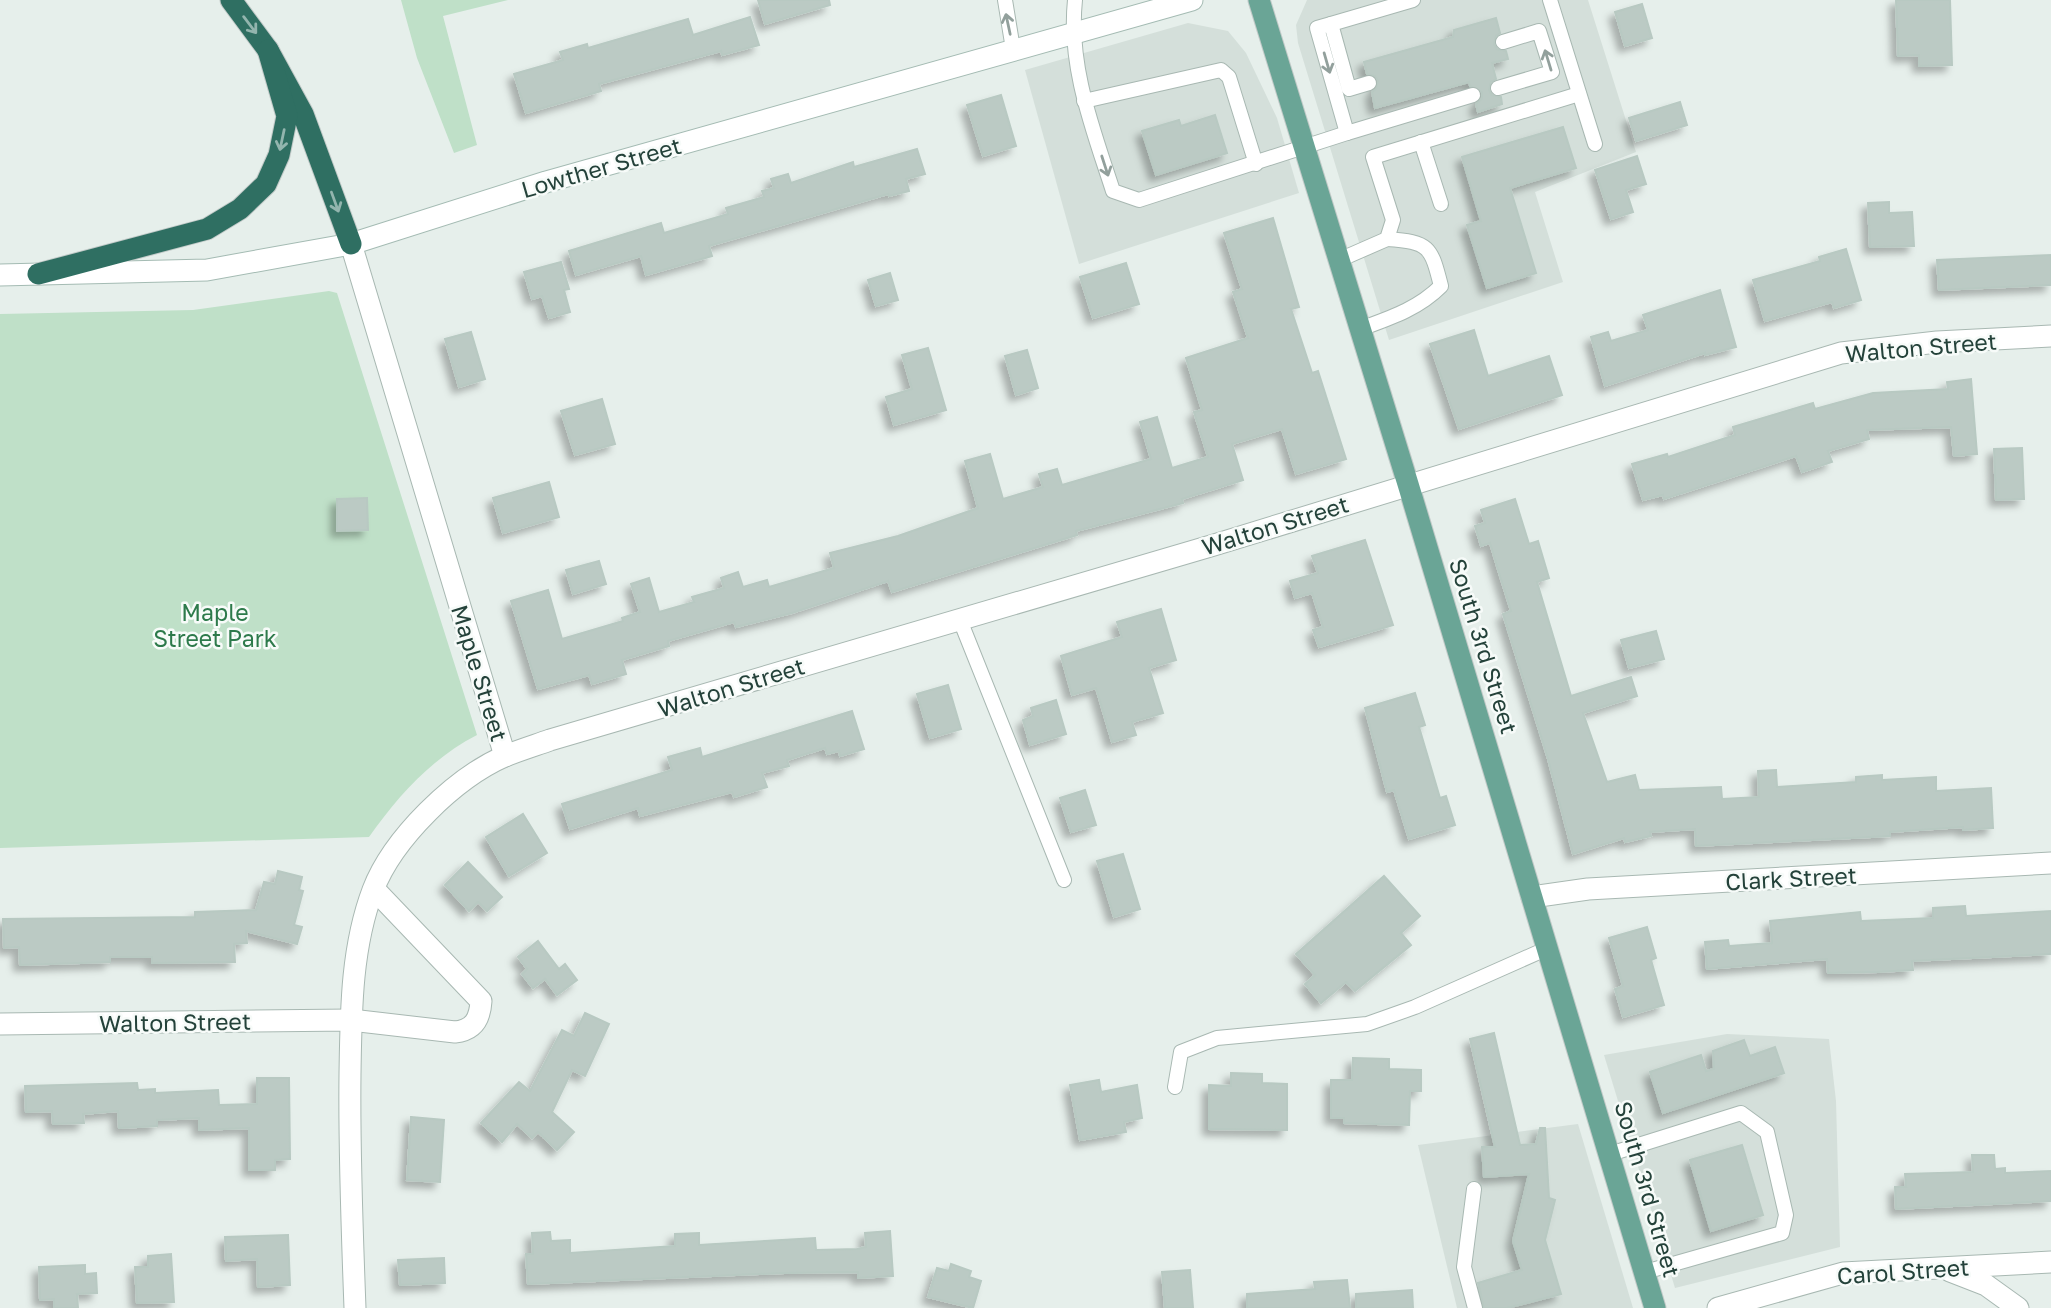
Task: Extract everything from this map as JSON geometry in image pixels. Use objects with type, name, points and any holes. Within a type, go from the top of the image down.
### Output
[{"type":"highway","points":[[231,0],[268,50],[303,114],[351,244]]},
{"type":"highway","points":[[38,274],[207,229],[240,209],[266,184],[279,155],[287,116],[268,50]]},
{"type":"main road","name":"South 3rd Street","points":[[1259,0],[1408,484],[1655,1308]]},
{"type":"street","name":"Lowther Street","points":[[0,275],[207,270],[351,244],[545,182],[1192,0]]},
{"type":"street","name":"Maple Street","points":[[351,244],[505,756],[443,797],[425,814],[395,851],[373,889],[360,941],[351,1020],[350,1121],[355,1308]]},
{"type":"street","name":"Walton Street","points":[[505,756],[550,740],[960,620],[1841,353],[1937,342],[2051,336]]},
{"type":"street","name":"Clark Street","points":[[1532,897],[1588,889],[2051,863]]},
{"type":"street","name":"Walton Street","points":[[0,1024],[351,1020],[455,1032],[471,1028],[480,1014],[481,1001],[373,889]]},
{"type":"street","name":"Carol Street","points":[[1718,1308],[1843,1273],[2051,1262]]},
{"type":"street","points":[[1947,1269],[1986,1285],[2018,1308]]},
{"type":"lane","points":[[1005,0],[1013,49]]},
{"type":"lane","points":[[1075,0],[1072,32],[1084,101],[1113,191],[1125,198],[1139,200],[1473,95]]},
{"type":"lane","points":[[1347,133],[1317,28],[1413,0]]},
{"type":"lane","points":[[1550,0],[1595,144]]},
{"type":"lane","points":[[1331,24],[1349,89],[1369,83]]},
{"type":"lane","points":[[1498,88],[1552,72],[1539,31],[1503,42]]},
{"type":"lane","points":[[1084,101],[1221,70],[1229,77],[1255,164]]},
{"type":"lane","points":[[1387,239],[1392,220],[1373,157],[1579,94]]},
{"type":"lane","points":[[1421,142],[1441,204]]},
{"type":"lane","points":[[1339,260],[1387,239],[1419,241],[1433,254],[1441,286],[1428,299],[1401,314],[1360,329]]},
{"type":"lane","points":[[960,620],[1064,880]]},
{"type":"lane","points":[[1175,1087],[1181,1052],[1217,1038],[1367,1024],[1415,1007],[1548,948]]},
{"type":"lane","points":[[1610,1154],[1741,1113],[1767,1132],[1786,1215],[1782,1233],[1645,1272]]},
{"type":"lane","points":[[1474,1189],[1464,1267],[1475,1308]]},
{"type":"shaded area","points":[[1307,0],[1588,0],[1636,152],[1535,192],[1563,282],[1389,340],[1298,43],[1296,25]]},
{"type":"shaded area","points":[[1188,23],[1228,31],[1246,53],[1277,118],[1299,193],[1079,264],[1025,70]]},
{"type":"shaded area","points":[[1727,1034],[1829,1039],[1836,1101],[1840,1247],[1675,1288],[1604,1055]]},
{"type":"shaded area","points":[[1578,1124],[1633,1308],[1457,1308],[1418,1145]]},
{"type":"green space","points":[[401,0],[508,0],[443,16],[477,145],[454,153],[417,58]]},
{"type":"green space","name":"Maple Street Park","points":[[329,291],[337,293],[477,735],[445,755],[417,779],[369,837],[0,848],[0,314],[193,310]]},
{"type":"building","points":[[758,0],[829,0],[830,5],[765,24]]},
{"type":"building","points":[[1896,0],[1950,0],[1952,65],[1919,66],[1919,55],[1898,56]]},
{"type":"building","points":[[1642,4],[1652,38],[1625,46],[1615,12]]},
{"type":"building","points":[[750,17],[759,45],[722,55],[721,51],[599,84],[601,91],[526,113],[514,74],[563,60],[560,52],[587,44],[588,48],[688,19],[693,35]]},
{"type":"building","points":[[1496,18],[1500,33],[1494,44],[1497,49],[1506,51],[1508,59],[1492,63],[1496,79],[1491,82],[1489,90],[1492,95],[1501,97],[1502,104],[1478,112],[1476,104],[1482,98],[1482,92],[1470,86],[1469,82],[1375,108],[1372,92],[1378,81],[1375,76],[1367,74],[1364,62],[1453,37],[1454,30]]},
{"type":"building","points":[[1001,95],[1016,146],[983,156],[967,105]]},
{"type":"building","points":[[1680,102],[1687,125],[1636,141],[1629,118]]},
{"type":"building","points":[[1215,115],[1227,153],[1156,175],[1142,131],[1179,120],[1181,126]]},
{"type":"building","points":[[1563,127],[1576,168],[1510,188],[1536,273],[1487,288],[1467,225],[1481,221],[1462,157]]},
{"type":"building","points":[[917,149],[925,174],[906,179],[909,191],[889,196],[888,194],[709,246],[712,256],[646,275],[641,256],[576,275],[569,251],[661,223],[664,233],[728,214],[726,208],[764,197],[762,191],[774,188],[771,179],[788,174],[791,183],[853,162],[854,167]]},
{"type":"building","points":[[1637,156],[1646,184],[1626,190],[1633,212],[1611,219],[1595,170]]},
{"type":"building","points":[[1889,202],[1889,213],[1912,212],[1914,246],[1870,247],[1868,203]]},
{"type":"building","points":[[1273,218],[1299,307],[1291,309],[1312,373],[1318,371],[1346,459],[1296,474],[1282,429],[1232,444],[1243,480],[1182,499],[1183,503],[1076,531],[1077,535],[892,592],[888,581],[792,613],[736,627],[734,622],[668,641],[669,646],[622,660],[626,674],[592,684],[589,675],[538,689],[511,601],[548,590],[562,639],[623,621],[622,618],[640,612],[631,584],[649,578],[659,612],[694,602],[692,597],[724,588],[721,578],[738,572],[743,587],[767,580],[769,587],[834,568],[830,553],[898,536],[978,508],[965,461],[990,454],[1003,499],[1043,487],[1039,474],[1057,469],[1062,485],[1151,459],[1140,422],[1157,417],[1172,468],[1208,457],[1194,412],[1202,410],[1186,358],[1248,338],[1233,292],[1242,289],[1224,233]]},
{"type":"building","points":[[1846,249],[1861,300],[1834,308],[1832,302],[1765,321],[1753,280],[1820,261],[1819,257]]},
{"type":"building","points":[[2051,255],[2051,285],[1939,290],[1937,260]]},
{"type":"building","points":[[561,262],[569,289],[564,290],[570,312],[549,318],[542,296],[532,299],[524,272]]},
{"type":"building","points":[[1126,263],[1139,304],[1093,318],[1080,277]]},
{"type":"building","points":[[890,273],[898,300],[876,306],[868,280]]},
{"type":"building","points":[[1720,290],[1736,347],[1705,353],[1605,386],[1591,337],[1608,332],[1611,341],[1648,330],[1643,315]]},
{"type":"building","points":[[1474,330],[1488,376],[1549,356],[1562,395],[1459,429],[1430,344]]},
{"type":"building","points":[[471,332],[485,379],[459,387],[445,339]]},
{"type":"building","points":[[928,348],[946,410],[894,425],[886,397],[912,389],[902,355]]},
{"type":"building","points":[[1027,350],[1038,388],[1016,395],[1005,356]]},
{"type":"building","points":[[1971,379],[1977,454],[1954,456],[1951,427],[1867,430],[1869,439],[1828,451],[1832,462],[1802,472],[1796,456],[1664,499],[1663,495],[1643,500],[1632,464],[1667,454],[1668,457],[1735,435],[1733,427],[1813,403],[1815,409],[1873,393],[1948,389],[1947,382]]},
{"type":"building","points":[[602,399],[615,444],[575,455],[561,411]]},
{"type":"building","points":[[2022,448],[2024,499],[1996,500],[1994,449]]},
{"type":"building","points":[[549,482],[559,517],[503,533],[493,498]]},
{"type":"building","points":[[367,498],[368,530],[337,531],[337,499]]},
{"type":"building","points":[[1515,499],[1529,544],[1538,541],[1549,578],[1537,582],[1571,696],[1631,677],[1637,696],[1583,713],[1607,782],[1635,775],[1639,790],[1721,787],[1722,799],[1759,797],[1758,771],[1776,770],[1777,787],[1856,782],[1856,777],[1882,775],[1882,780],[1936,777],[1936,791],[1991,788],[1993,828],[1963,830],[1963,827],[1890,832],[1890,836],[1696,846],[1695,829],[1650,832],[1651,836],[1625,842],[1624,838],[1573,854],[1548,759],[1503,614],[1511,611],[1490,543],[1481,546],[1475,526],[1485,523],[1481,510]]},
{"type":"building","points":[[1365,540],[1393,625],[1319,647],[1313,630],[1323,627],[1312,593],[1295,598],[1290,581],[1318,573],[1312,556]]},
{"type":"building","points":[[599,561],[606,584],[573,594],[566,570]]},
{"type":"building","points":[[1161,609],[1176,660],[1149,668],[1163,713],[1132,722],[1136,735],[1112,742],[1096,688],[1072,695],[1061,656],[1122,637],[1117,622]]},
{"type":"building","points":[[1656,631],[1664,659],[1629,668],[1621,640]]},
{"type":"building","points":[[948,685],[961,729],[930,738],[917,694]]},
{"type":"building","points":[[1415,693],[1425,725],[1419,727],[1440,798],[1446,796],[1455,825],[1409,839],[1394,790],[1387,792],[1365,708]]},
{"type":"building","points":[[1056,700],[1066,734],[1030,745],[1023,720],[1033,716],[1031,708]]},
{"type":"building","points":[[852,711],[864,749],[840,756],[839,751],[827,754],[825,748],[787,760],[789,766],[762,773],[767,787],[734,797],[732,792],[640,816],[638,808],[570,829],[562,804],[672,770],[668,757],[700,748],[702,757]]},
{"type":"building","points":[[1085,790],[1096,825],[1071,832],[1060,798]]},
{"type":"building","points":[[523,814],[547,853],[509,876],[486,837]]},
{"type":"building","points":[[1123,854],[1140,909],[1114,917],[1097,861]]},
{"type":"building","points":[[468,862],[502,897],[487,911],[478,902],[469,911],[445,885]]},
{"type":"building","points":[[278,871],[302,877],[299,890],[303,891],[294,925],[302,927],[297,944],[246,931],[247,943],[234,944],[235,962],[152,963],[152,957],[110,957],[110,962],[20,965],[19,947],[4,948],[3,919],[195,917],[195,912],[256,910],[264,882],[275,884]]},
{"type":"building","points":[[1384,876],[1420,916],[1401,933],[1411,945],[1355,991],[1346,982],[1321,1003],[1305,984],[1315,975],[1296,954]]},
{"type":"building","points":[[1965,906],[1966,916],[2051,911],[2051,954],[1912,961],[1913,970],[1877,972],[1828,973],[1827,959],[1707,969],[1705,942],[1728,940],[1729,946],[1772,943],[1770,921],[1860,912],[1861,921],[1933,918],[1933,908]]},
{"type":"building","points":[[1647,927],[1656,958],[1651,960],[1664,1005],[1623,1017],[1615,989],[1623,986],[1609,938]]},
{"type":"building","points":[[538,941],[559,969],[565,964],[577,980],[557,995],[545,979],[533,988],[522,974],[527,969],[518,957]]},
{"type":"building","points":[[585,1013],[609,1024],[585,1076],[572,1070],[552,1112],[574,1132],[557,1150],[538,1132],[532,1138],[517,1124],[502,1142],[481,1123],[519,1082],[530,1091],[562,1030],[574,1036]]},
{"type":"building","points":[[1494,1033],[1520,1145],[1536,1144],[1540,1128],[1545,1128],[1549,1198],[1555,1200],[1545,1240],[1561,1294],[1507,1308],[1484,1308],[1478,1283],[1522,1270],[1513,1241],[1529,1174],[1484,1177],[1482,1147],[1495,1147],[1470,1039]]},
{"type":"building","points":[[1744,1040],[1750,1056],[1775,1047],[1784,1073],[1663,1113],[1650,1072],[1701,1055],[1706,1071],[1714,1069],[1713,1051]]},
{"type":"building","points":[[1353,1058],[1389,1059],[1389,1069],[1421,1070],[1421,1091],[1410,1091],[1409,1125],[1344,1123],[1344,1118],[1331,1118],[1331,1080],[1352,1080]]},
{"type":"building","points":[[1231,1073],[1262,1074],[1262,1083],[1287,1084],[1287,1130],[1209,1129],[1209,1085],[1231,1086]]},
{"type":"building","points":[[257,1078],[289,1078],[290,1159],[275,1160],[275,1170],[249,1170],[249,1128],[199,1130],[199,1118],[157,1120],[157,1126],[119,1128],[118,1111],[83,1114],[84,1123],[53,1124],[52,1111],[26,1112],[25,1086],[137,1083],[138,1090],[155,1089],[155,1093],[218,1090],[219,1105],[257,1104]]},
{"type":"building","points":[[1099,1080],[1101,1092],[1137,1085],[1142,1118],[1124,1122],[1126,1132],[1080,1140],[1070,1085]]},
{"type":"building","points":[[411,1117],[444,1120],[440,1182],[407,1180]]},
{"type":"building","points":[[1742,1145],[1763,1215],[1711,1231],[1690,1160]]},
{"type":"building","points":[[1972,1155],[1994,1155],[1995,1169],[2005,1168],[2005,1173],[2051,1171],[2051,1201],[1896,1209],[1895,1187],[1906,1187],[1905,1174],[1973,1172]]},
{"type":"building","points":[[890,1231],[893,1276],[858,1278],[858,1272],[784,1273],[528,1284],[526,1254],[533,1254],[532,1233],[550,1232],[551,1241],[570,1240],[570,1253],[675,1246],[675,1234],[699,1233],[699,1245],[815,1238],[816,1250],[857,1249],[866,1247],[865,1233]]},
{"type":"building","points":[[288,1235],[290,1285],[258,1287],[257,1259],[226,1261],[225,1237]]},
{"type":"building","points":[[171,1254],[174,1302],[137,1303],[135,1267],[148,1267],[148,1256]]},
{"type":"building","points":[[444,1258],[445,1283],[400,1285],[398,1260]]},
{"type":"building","points":[[951,1264],[971,1271],[969,1277],[981,1281],[973,1308],[928,1297],[937,1268],[949,1271]]},
{"type":"building","points":[[85,1265],[85,1274],[96,1273],[97,1293],[77,1294],[78,1308],[54,1308],[54,1299],[40,1300],[39,1267]]},
{"type":"building","points":[[1190,1270],[1193,1308],[1165,1308],[1162,1272]]},
{"type":"building","points":[[1347,1280],[1350,1308],[1247,1308],[1247,1294],[1315,1289],[1314,1282]]},
{"type":"building","points":[[1412,1290],[1413,1308],[1356,1308],[1356,1294]]}]
